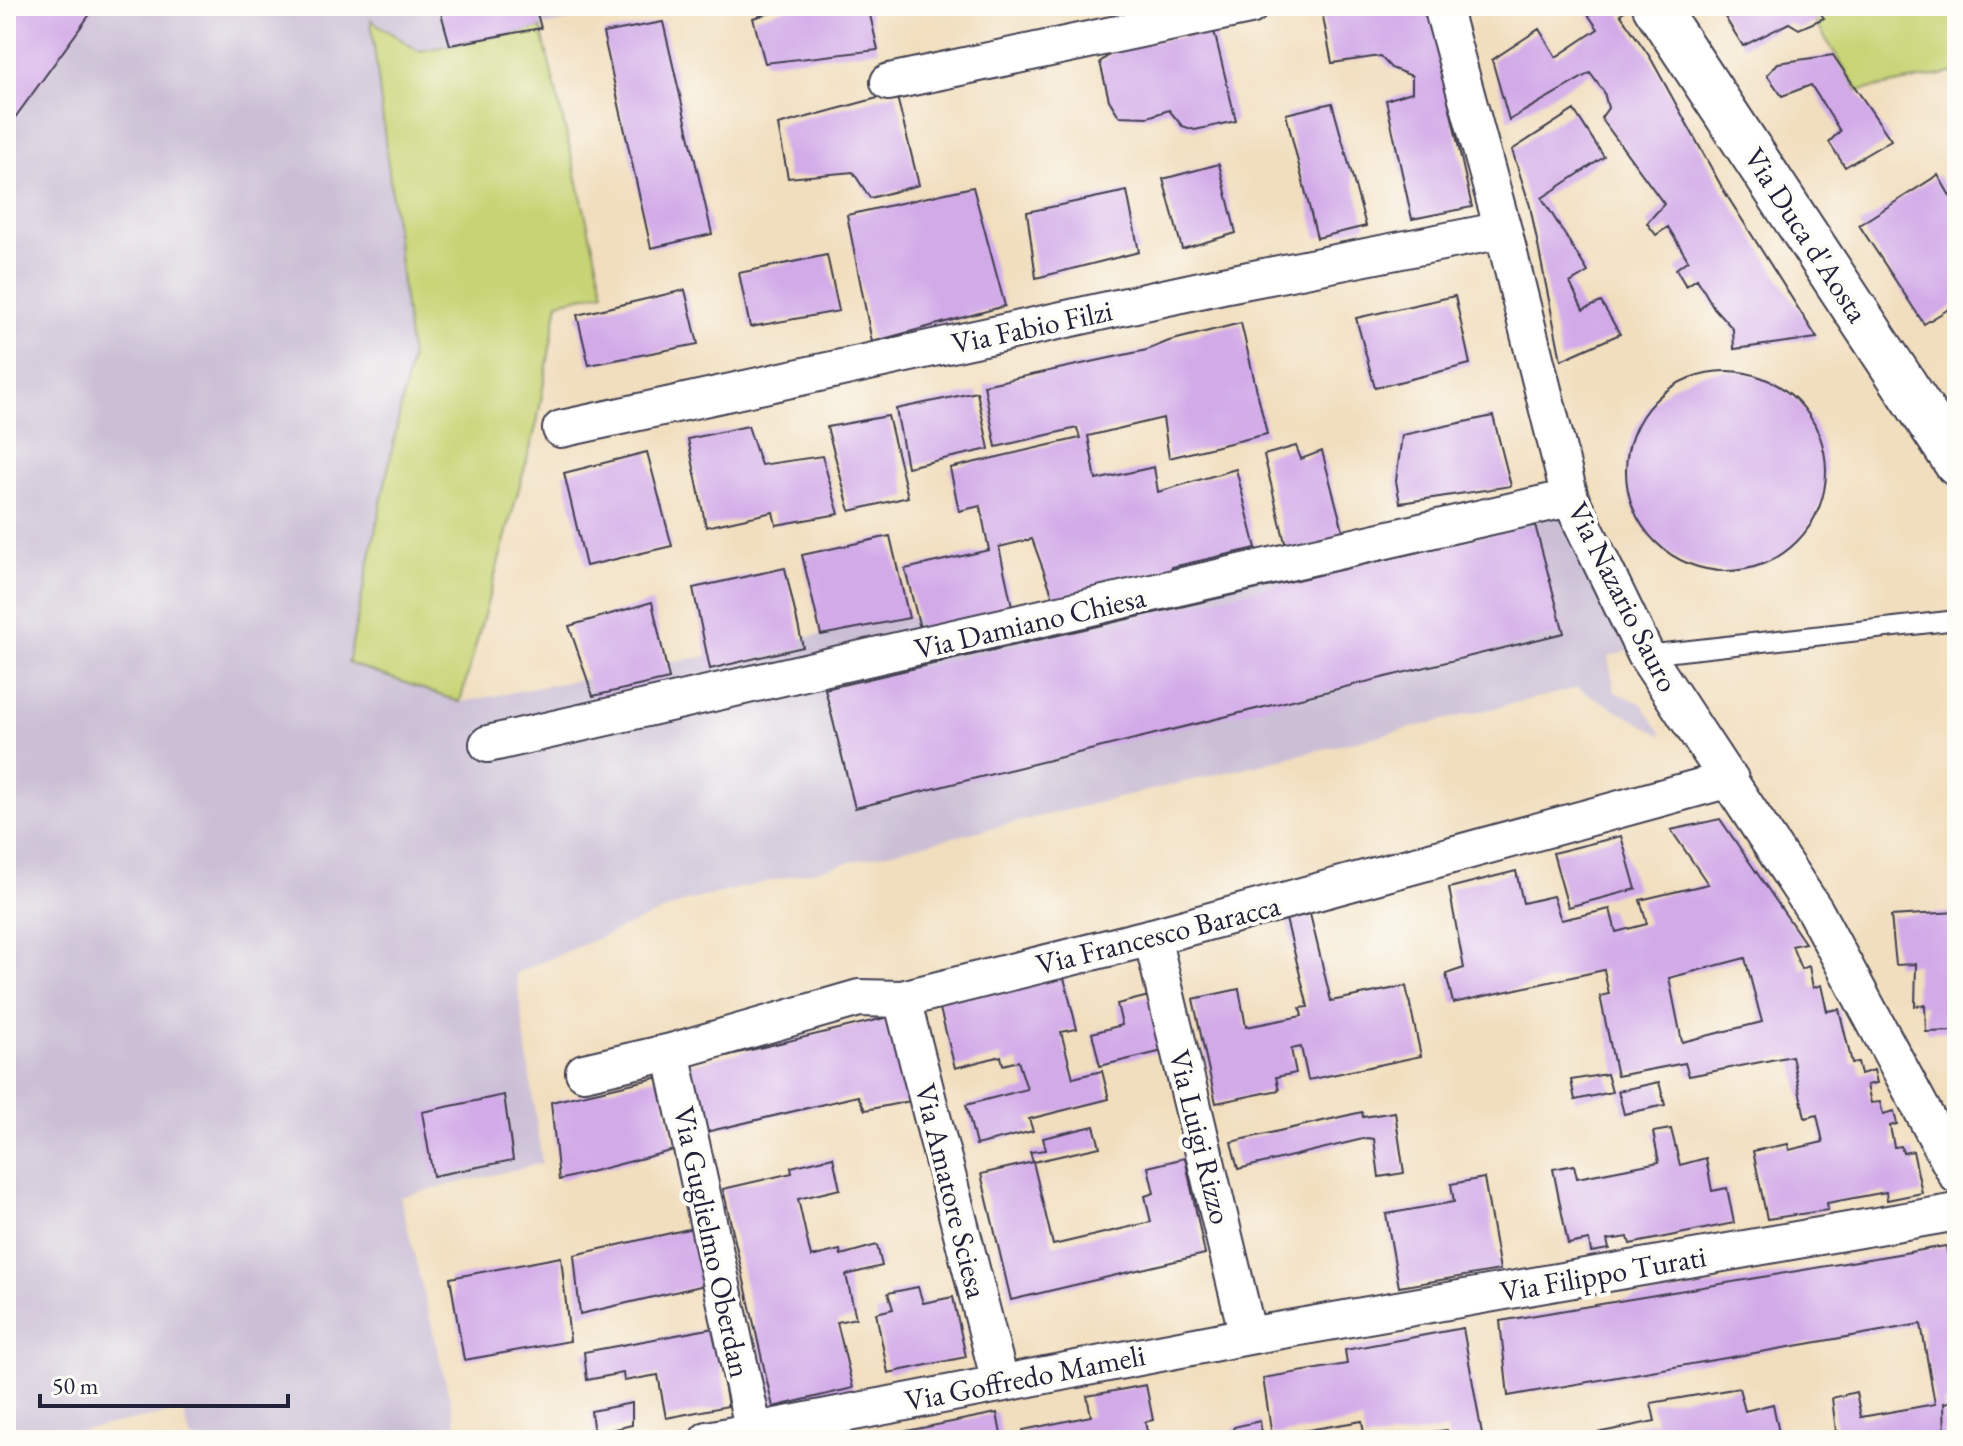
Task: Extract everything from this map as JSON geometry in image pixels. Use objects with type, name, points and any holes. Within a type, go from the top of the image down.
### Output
[{"type":"street","points":[[889,82],[1250,6]]},
{"type":"street","name":"Via Nazario Sauro","points":[[1442,6],[1503,230],[1570,498],[1646,655],[1815,911],[1957,1175]]},
{"type":"street","name":"Via Duca d'Aosta","points":[[1655,6],[1957,464]]},
{"type":"street","name":"Via Fabio Filzi","points":[[561,429],[1223,285],[1503,230]]},
{"type":"street","name":"Via Damiano Chiesa","points":[[488,744],[1570,498]]},
{"type":"street","name":"Via Francesco Baracca","points":[[584,1072],[671,1052],[859,998],[902,999],[1152,937],[1730,779]]},
{"type":"street","name":"Via Luigi Rizzo","points":[[1152,937],[1248,1336]]},
{"type":"street","name":"Via Amatore Sciesa","points":[[902,999],[1000,1382]]},
{"type":"street","name":"Via Guglielmo Oberdan","points":[[671,1052],[754,1432]]},
{"type":"street","name":"Via Filippo Turati","points":[[1248,1336],[1957,1212]]},
{"type":"street","name":"Via Goffredo Mameli","points":[[708,1440],[1248,1336]]},
{"type":"lane","points":[[1646,655],[1957,620]]},
{"type":"shaded area","points":[[6,6],[641,6],[419,51],[371,20],[411,358],[348,664],[461,702],[909,618],[1053,604],[1556,489],[1653,643],[1608,657],[1615,692],[1641,703],[1663,736],[1578,688],[687,901],[516,973],[542,1163],[400,1197],[460,1440],[191,1440],[183,1411],[31,1440],[6,1440]]},
{"type":"green space","points":[[1805,6],[1957,6],[1957,72],[1859,91]]},
{"type":"green space","points":[[371,20],[419,51],[541,28],[604,292],[558,302],[537,423],[460,702],[348,663],[411,358]]},
{"type":"building","points":[[6,6],[96,6],[6,130]]},
{"type":"building","points":[[439,6],[535,6],[541,28],[450,45]]},
{"type":"building","points":[[794,6],[868,6],[878,50],[765,63],[753,18]]},
{"type":"building","points":[[1442,6],[1442,73],[1472,207],[1412,219],[1386,100],[1412,92],[1412,76],[1391,68],[1380,56],[1332,63],[1321,7]]},
{"type":"building","points":[[1582,6],[1632,6],[1620,14],[1650,57],[1724,191],[1817,338],[1734,349],[1733,329],[1714,308],[1697,279],[1686,286],[1676,269],[1688,260],[1668,227],[1656,235],[1647,223],[1664,204],[1601,118],[1608,108],[1604,92],[1590,73],[1509,120],[1492,60],[1539,29],[1556,57],[1598,29]]},
{"type":"building","points":[[1718,6],[1815,6],[1824,18],[1799,29],[1789,23],[1743,46]]},
{"type":"building","points":[[663,22],[712,234],[651,248],[603,33]]},
{"type":"building","points":[[1214,31],[1236,121],[1195,130],[1182,126],[1169,110],[1148,117],[1119,116],[1109,100],[1100,62],[1119,48]]},
{"type":"building","points":[[1833,55],[1891,140],[1845,167],[1829,142],[1840,131],[1811,85],[1782,96],[1767,75],[1778,63]]},
{"type":"building","points":[[896,93],[919,185],[870,198],[853,172],[788,178],[778,125]]},
{"type":"building","points":[[1332,103],[1366,226],[1317,238],[1286,114]]},
{"type":"building","points":[[1574,110],[1604,157],[1542,198],[1588,272],[1570,283],[1583,310],[1601,302],[1620,334],[1561,360],[1530,206],[1512,150]]},
{"type":"building","points":[[1219,164],[1236,233],[1182,249],[1163,179]]},
{"type":"building","points":[[1938,175],[1957,208],[1957,304],[1924,324],[1859,225]]},
{"type":"building","points":[[973,187],[1005,306],[872,342],[847,215]]},
{"type":"building","points":[[1127,191],[1139,252],[1036,278],[1027,212]]},
{"type":"building","points":[[827,255],[839,311],[750,327],[739,273]]},
{"type":"building","points":[[685,290],[698,344],[589,365],[577,315]]},
{"type":"building","points":[[1455,296],[1470,364],[1375,388],[1356,318]]},
{"type":"building","points":[[1241,323],[1267,434],[1169,458],[1163,418],[1088,436],[1096,480],[1154,467],[1158,492],[1236,469],[1256,548],[1172,567],[1173,578],[1055,602],[1032,539],[999,547],[1015,620],[923,640],[905,569],[989,550],[980,506],[959,511],[950,468],[1080,438],[1077,428],[996,447],[984,385],[1147,350],[1169,341]]},
{"type":"building","points":[[1726,371],[1764,379],[1797,400],[1818,433],[1826,471],[1818,509],[1797,542],[1764,563],[1726,571],[1688,563],[1655,542],[1634,509],[1626,471],[1634,433],[1655,400],[1688,379]]},
{"type":"building","points":[[977,392],[989,449],[907,467],[896,409]]},
{"type":"building","points":[[888,416],[908,497],[850,511],[827,427]]},
{"type":"building","points":[[1493,416],[1511,486],[1400,503],[1396,481],[1402,435]]},
{"type":"building","points":[[748,426],[761,465],[822,456],[839,514],[776,525],[773,512],[706,527],[688,439]]},
{"type":"building","points":[[1296,446],[1301,459],[1322,451],[1345,538],[1287,551],[1264,455]]},
{"type":"building","points":[[647,452],[672,546],[586,566],[564,473]]},
{"type":"building","points":[[1535,525],[1564,633],[855,808],[825,689]]},
{"type":"building","points":[[890,536],[909,618],[821,635],[802,555]]},
{"type":"building","points":[[785,568],[803,647],[710,669],[693,588]]},
{"type":"building","points":[[652,602],[669,679],[593,696],[569,626]]},
{"type":"building","points":[[1720,819],[1805,943],[1792,946],[1801,969],[1809,966],[1813,988],[1821,985],[1827,1011],[1839,1009],[1852,1063],[1858,1062],[1861,1074],[1874,1070],[1877,1083],[1867,1085],[1871,1103],[1880,1102],[1883,1114],[1894,1111],[1897,1124],[1890,1126],[1894,1147],[1901,1146],[1903,1153],[1913,1151],[1922,1193],[1887,1200],[1886,1192],[1827,1203],[1828,1210],[1767,1219],[1753,1151],[1788,1144],[1789,1150],[1823,1142],[1817,1115],[1805,1118],[1792,1056],[1689,1076],[1685,1063],[1617,1076],[1600,996],[1609,994],[1604,970],[1453,1003],[1446,974],[1464,968],[1449,888],[1516,871],[1523,903],[1553,896],[1561,920],[1610,909],[1616,932],[1647,924],[1640,900],[1708,884],[1671,830]],"holes":[[[1745,958],[1762,1022],[1682,1042],[1669,978]]]},
{"type":"building","points":[[1621,836],[1636,889],[1568,907],[1553,853]]},
{"type":"building","points":[[1957,912],[1957,1031],[1926,1032],[1925,1005],[1915,1006],[1916,964],[1896,965],[1891,916]]},
{"type":"building","points":[[1310,914],[1331,1001],[1406,986],[1421,1056],[1308,1080],[1301,1047],[1291,1049],[1296,1073],[1276,1077],[1279,1090],[1216,1103],[1193,999],[1239,989],[1246,1027],[1302,1016],[1300,1008],[1308,1007],[1286,919]]},
{"type":"building","points":[[1061,966],[1077,1029],[1061,1032],[1073,1078],[1102,1071],[1109,1099],[1029,1119],[1033,1131],[976,1145],[966,1105],[1027,1089],[1018,1061],[1003,1065],[1001,1056],[955,1068],[937,997]]},
{"type":"building","points":[[1149,996],[1163,1051],[1100,1066],[1092,1033],[1122,1025],[1117,1004]]},
{"type":"building","points":[[897,1015],[916,1100],[865,1110],[858,1096],[706,1132],[684,1066]]},
{"type":"building","points":[[1607,1074],[1612,1092],[1575,1100],[1571,1080]]},
{"type":"building","points":[[660,1077],[674,1150],[559,1180],[551,1102]]},
{"type":"building","points":[[1659,1082],[1665,1105],[1624,1114],[1618,1091]]},
{"type":"building","points":[[504,1095],[513,1160],[433,1176],[422,1112]]},
{"type":"building","points":[[1362,1112],[1363,1117],[1395,1112],[1404,1173],[1379,1177],[1374,1139],[1367,1138],[1238,1169],[1231,1142]]},
{"type":"building","points":[[1094,1126],[1100,1147],[1033,1162],[1030,1152],[1046,1150],[1043,1138]]},
{"type":"building","points":[[1671,1129],[1680,1165],[1706,1158],[1712,1191],[1727,1188],[1734,1223],[1630,1244],[1628,1237],[1607,1240],[1609,1249],[1591,1252],[1589,1240],[1568,1244],[1553,1169],[1574,1165],[1577,1178],[1659,1162],[1653,1132]]},
{"type":"building","points":[[833,1157],[840,1189],[798,1199],[811,1257],[840,1250],[841,1255],[877,1245],[882,1266],[846,1275],[856,1318],[837,1322],[853,1388],[773,1407],[723,1189],[792,1173],[791,1167]]},
{"type":"building","points":[[1185,1158],[1205,1254],[1011,1300],[981,1174],[1033,1162],[1053,1245],[1151,1222],[1145,1196],[1154,1193],[1148,1167]]},
{"type":"building","points":[[1484,1178],[1500,1270],[1399,1287],[1386,1214],[1454,1202],[1451,1184]]},
{"type":"building","points":[[693,1228],[705,1285],[580,1314],[574,1255]]},
{"type":"building","points":[[1946,1246],[1950,1269],[1957,1268],[1957,1400],[1944,1403],[1945,1440],[1837,1440],[1832,1398],[1856,1392],[1861,1417],[1935,1404],[1921,1324],[1508,1396],[1500,1321]]},
{"type":"building","points":[[561,1257],[570,1341],[464,1360],[450,1278]]},
{"type":"building","points":[[918,1287],[923,1303],[953,1297],[966,1357],[888,1373],[876,1313],[893,1309],[888,1293]]},
{"type":"building","points":[[714,1328],[728,1406],[666,1418],[658,1375],[624,1381],[623,1373],[587,1380],[584,1352]]},
{"type":"building","points":[[1463,1328],[1483,1440],[1449,1440],[1447,1430],[1365,1440],[1362,1421],[1272,1436],[1263,1378],[1347,1364],[1345,1350]]},
{"type":"building","points":[[1146,1385],[1153,1420],[1145,1422],[1149,1440],[1025,1440],[1023,1430],[1091,1416],[1087,1396]]},
{"type":"building","points":[[1739,1388],[1745,1411],[1773,1404],[1779,1433],[1741,1440],[1563,1440],[1655,1421],[1651,1403]]},
{"type":"building","points":[[632,1403],[632,1425],[594,1434],[591,1411]]},
{"type":"building","points":[[997,1413],[1002,1440],[866,1440],[866,1439]]},
{"type":"building","points":[[1260,1421],[1263,1440],[1228,1440],[1234,1427]]}]
